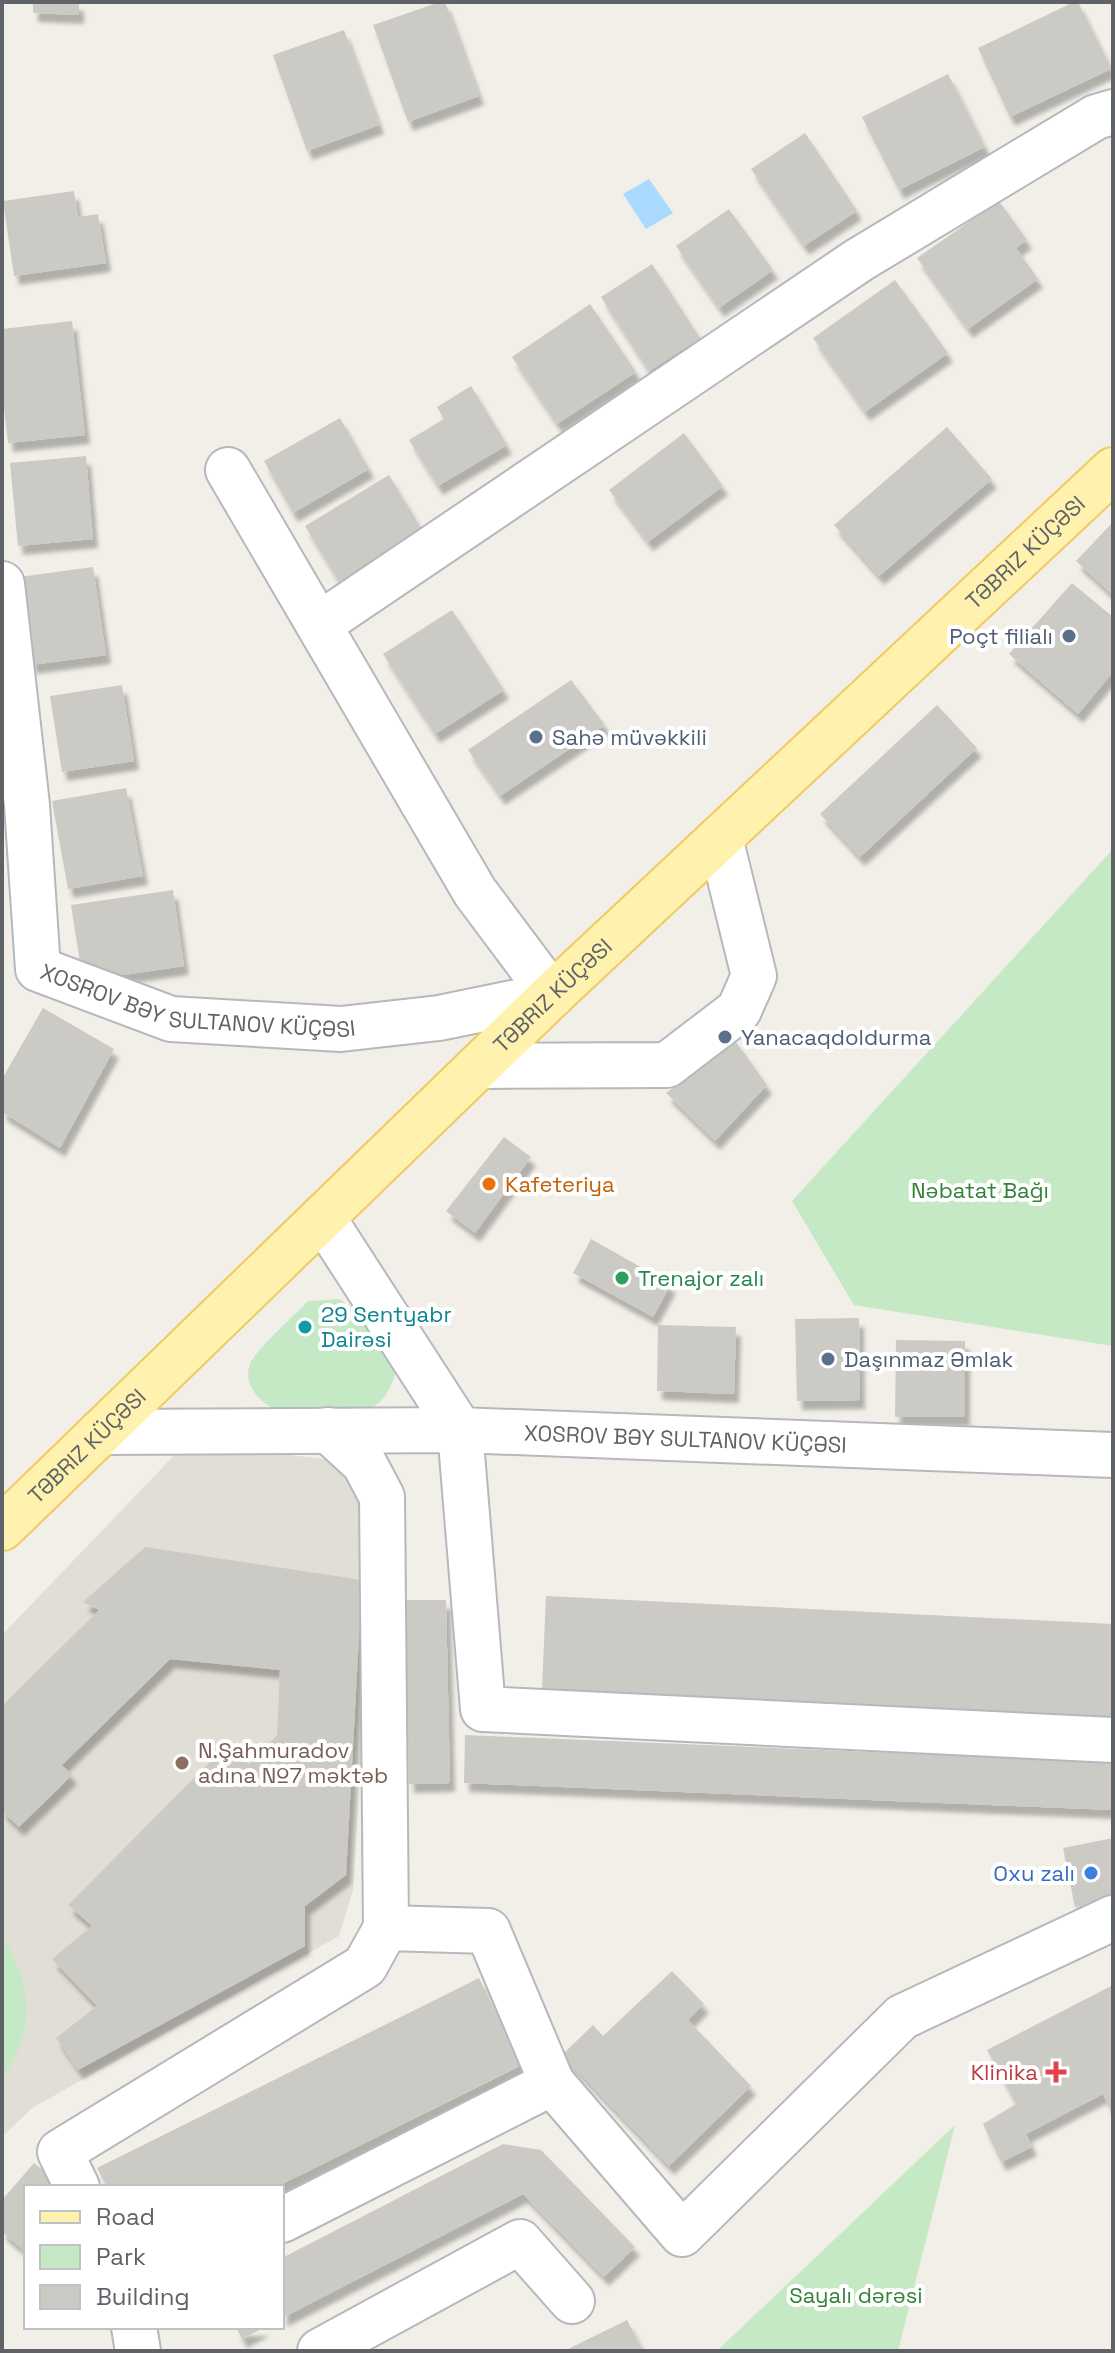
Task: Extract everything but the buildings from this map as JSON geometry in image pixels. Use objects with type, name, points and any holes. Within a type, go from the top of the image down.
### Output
[{"type":"main road","name":"TƏBRIZ KÜÇƏSI","points":[[2,1528],[552,995],[1113,470]]},
{"type":"street","points":[[320,624],[859,260],[1096,117],[1113,112]]},
{"type":"street","points":[[228,470],[475,892],[552,995]]},
{"type":"street","name":"XOSROV BƏY SULTANOV KÜÇƏSI","points":[[2,584],[27,805],[20,958],[171,1019],[341,1029],[439,1018],[552,995]]},
{"type":"street","points":[[479,1066],[667,1065],[739,1010],[754,976],[720,838]]},
{"type":"street","points":[[323,1218],[460,1430],[483,1709],[1113,1740]]},
{"type":"street","points":[[76,2185],[60,2152],[365,1966],[386,1928],[382,1497],[364,1463],[328,1430]]},
{"type":"street","name":"XOSROV BƏY SULTANOV KÜÇƏSI","points":[[101,1432],[460,1430],[1113,1455]]},
{"type":"street","points":[[386,1928],[488,1931],[552,2083],[682,2234],[902,2017],[1113,1918]]},
{"type":"street","points":[[284,2219],[552,2083]]},
{"type":"street","points":[[320,2351],[520,2242],[572,2301]]},
{"type":"street","points":[[134,2329],[138,2351]]},
{"type":"shaded area","name":"N.Şahmuradov adına №7 məktəb","points":[[187,1442],[330,1460],[377,1496],[353,1890],[339,1936],[32,2108],[2,2137],[2,1635]]},
{"type":"green space","name":"Nəbatat Bağı","points":[[1113,849],[1113,1346],[854,1305],[792,1201]]},
{"type":"green space","points":[[340,1299],[385,1340],[398,1368],[384,1398],[369,1407],[342,1410],[280,1410],[267,1405],[250,1384],[248,1371],[253,1358],[308,1301]]},
{"type":"green space","points":[[2,1935],[20,1972],[26,2007],[21,2043],[2,2079]]},
{"type":"green space","name":"Sayalı dərəsi","points":[[955,2125],[898,2351],[717,2351]]},
{"type":"water","points":[[649,179],[673,213],[646,229],[623,194]]},
{"type":"place","name":"Poçt filialı","points":[[1069,636]]},
{"type":"place","name":"Sahə müvəkkili","points":[[536,737]]},
{"type":"place","name":"Yanacaqdoldurma","points":[[725,1037]]},
{"type":"place","name":"Kafeteriya","points":[[489,1184]]},
{"type":"place","name":"Trenajor zalı","points":[[622,1278]]},
{"type":"place","name":"29 Sentyabr Dairəsi","points":[[305,1327]]},
{"type":"place","name":"Daşınmaz Əmlak","points":[[828,1359]]},
{"type":"place","name":"N.Şahmuradov adına №7 məktəb","points":[[182,1763]]},
{"type":"place","name":"Oxu zalı","points":[[1091,1873]]},
{"type":"place","name":"Klinika","points":[[1056,2072]]}]
